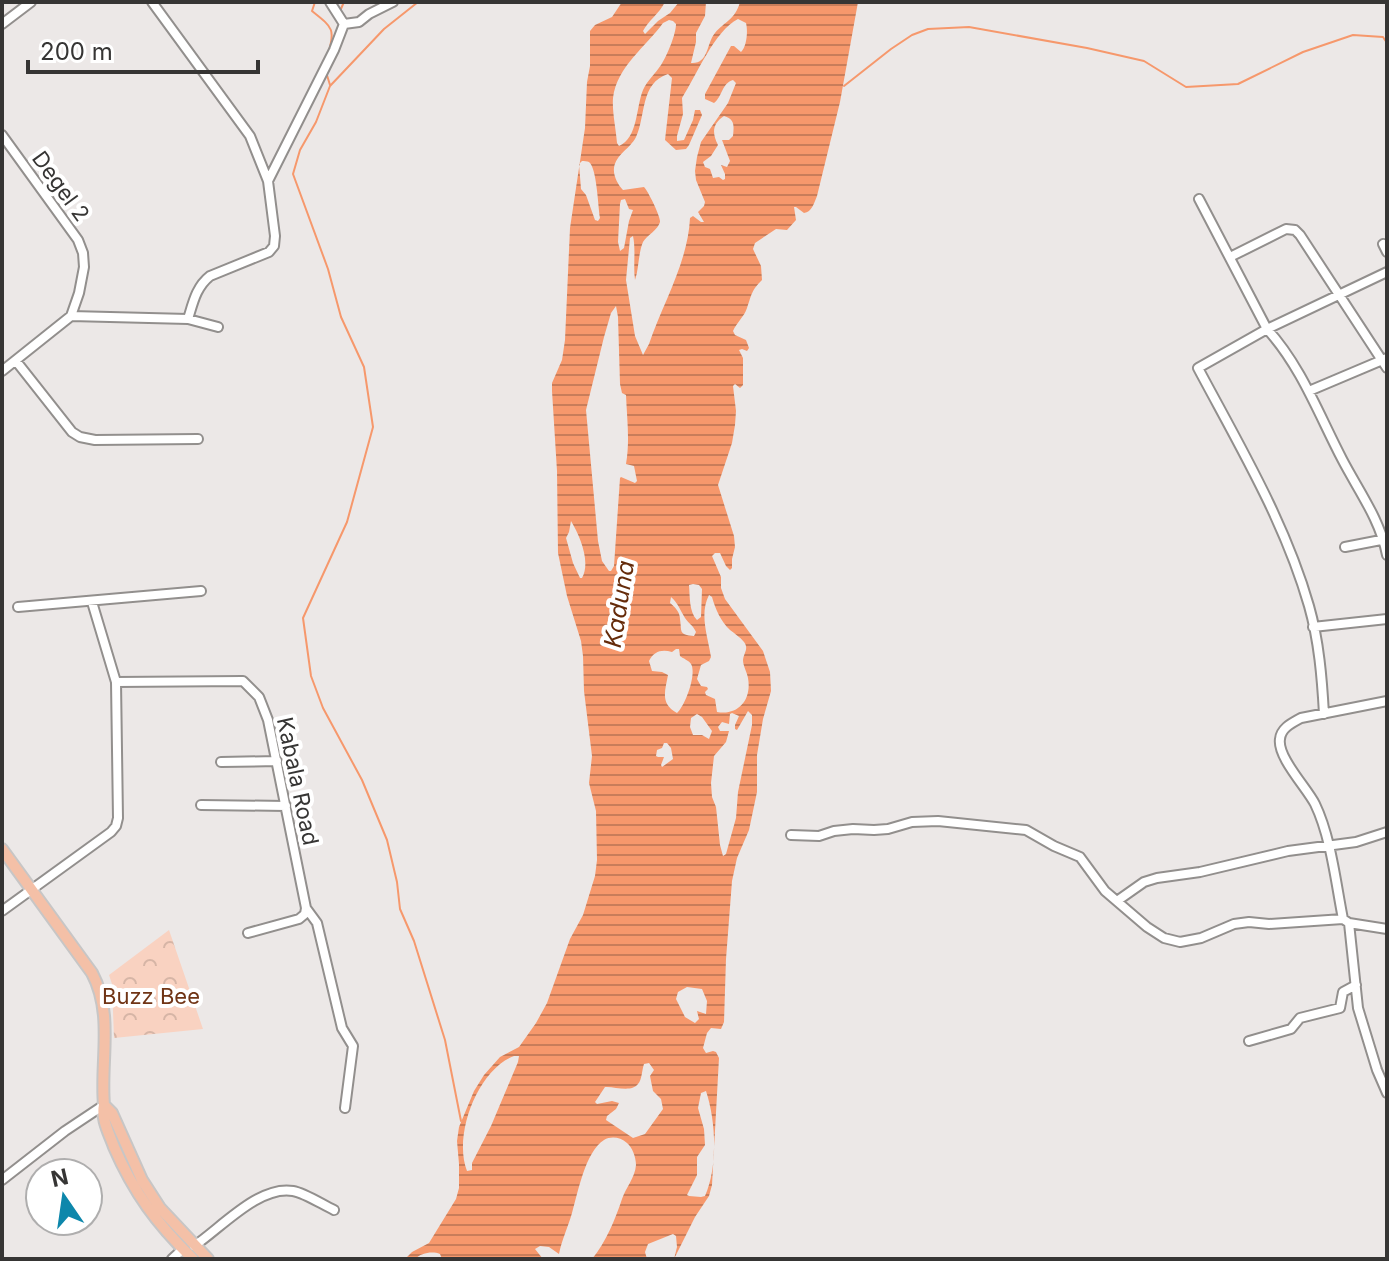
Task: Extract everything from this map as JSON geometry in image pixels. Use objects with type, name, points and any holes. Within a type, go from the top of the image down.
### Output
[{"type":"main road","points":[[2,849],[98,985],[105,1027],[104,1105],[112,1113],[142,1180],[193,1259]]},
{"type":"main road","points":[[188,1248],[208,1259]]},
{"type":"street","points":[[2,24],[31,2]]},
{"type":"street","points":[[152,2],[250,136],[268,181],[275,236],[274,246],[269,252],[203,281],[188,319]]},
{"type":"street","points":[[330,2],[344,24]]},
{"type":"street","points":[[344,24],[359,22],[393,2]]},
{"type":"street","points":[[268,181],[344,24]]},
{"type":"street","name":"Degel 2","points":[[2,135],[78,240],[83,253],[84,267],[71,316]]},
{"type":"street","points":[[1199,199],[1267,329],[1309,391],[1386,540],[1387,555]]},
{"type":"street","points":[[1230,257],[1286,229],[1295,230],[1385,362],[1309,391]]},
{"type":"street","points":[[1324,714],[1322,671],[1309,607],[1282,531],[1198,368],[1267,329],[1387,272]]},
{"type":"street","points":[[2,371],[71,316],[188,319],[218,327]]},
{"type":"street","points":[[16,361],[72,432],[80,437],[95,440],[198,439]]},
{"type":"street","points":[[1345,547],[1386,540]]},
{"type":"street","points":[[18,607],[201,591]]},
{"type":"street","points":[[2,911],[116,826],[116,682],[92,602]]},
{"type":"street","points":[[1313,627],[1387,619]]},
{"type":"street","name":"Kabala Road","points":[[116,682],[243,681],[259,697],[268,720],[306,908],[317,923],[342,1028],[353,1046],[345,1108]]},
{"type":"street","points":[[1387,701],[1301,718],[1288,725],[1279,743],[1316,805],[1329,845],[1346,921],[1358,1008],[1387,1093]]},
{"type":"street","points":[[221,762],[277,761]]},
{"type":"street","points":[[201,805],[286,806]]},
{"type":"street","points":[[791,835],[819,836],[834,831],[888,829],[912,822],[938,821],[1026,830],[1080,857],[1095,879],[1117,901],[1164,938],[1180,942],[1249,922],[1346,921],[1387,929]]},
{"type":"street","points":[[1117,901],[1144,882],[1157,878],[1200,872],[1288,851],[1356,842],[1387,832]]},
{"type":"street","points":[[248,933],[299,919],[306,908]]},
{"type":"street","points":[[1249,1041],[1291,1029],[1300,1018],[1340,1008],[1343,992],[1356,985]]},
{"type":"street","points":[[2,1180],[104,1105]]},
{"type":"street","points":[[172,1259],[269,1193],[293,1191],[334,1210]]},
{"type":"green space","name":"Buzz Bee","points":[[169,930],[203,1029],[114,1038],[109,975]]},
{"type":"water","name":"Kaduna","points":[[622,2],[665,2],[645,27],[645,34],[679,2],[706,2],[691,63],[704,57],[712,37],[733,17],[740,2],[858,2],[840,102],[817,196],[807,212],[794,207],[796,220],[787,230],[776,229],[755,243],[753,249],[761,266],[762,280],[733,331],[746,340],[749,348],[747,351],[739,350],[743,358],[743,385],[740,388],[735,384],[733,386],[735,425],[718,485],[734,536],[732,568],[730,570],[726,566],[720,553],[712,556],[721,577],[725,599],[763,651],[770,672],[771,691],[757,755],[757,792],[749,830],[737,858],[732,881],[724,1022],[721,1029],[711,1028],[703,1048],[706,1053],[716,1052],[719,1058],[714,1150],[714,1130],[706,1091],[701,1093],[698,1108],[705,1145],[697,1157],[697,1175],[687,1195],[705,1196],[713,1161],[712,1185],[674,1259],[677,1247],[673,1234],[648,1244],[645,1252],[647,1259],[592,1259],[610,1230],[636,1165],[629,1145],[618,1138],[610,1138],[597,1146],[587,1163],[559,1254],[549,1247],[540,1246],[535,1249],[543,1259],[442,1259],[440,1254],[434,1253],[405,1259],[429,1243],[456,1199],[459,1188],[459,1127],[474,1091],[500,1057],[519,1047],[536,1023],[583,915],[595,876],[596,811],[589,783],[592,756],[583,656],[558,553],[552,383],[562,360],[565,340],[570,228],[579,167],[581,189],[595,220],[600,218],[592,166],[587,161],[580,163],[590,66],[590,31],[612,17]],"holes":[[[738,19],[746,23],[743,49],[741,52],[731,46],[705,94],[705,99],[714,103],[726,84],[733,80],[736,83],[728,103],[701,142],[697,157],[696,180],[705,202],[698,212],[704,222],[693,216],[690,218],[680,266],[643,355],[635,336],[626,280],[630,238],[633,236],[635,280],[643,242],[657,228],[660,219],[644,187],[623,190],[616,180],[614,168],[617,159],[636,137],[648,92],[659,78],[668,74],[672,78],[665,140],[676,150],[686,149],[702,115],[700,110],[695,110],[684,140],[677,141],[683,114],[682,98],[714,43]],[[669,20],[676,24],[666,56],[643,90],[630,136],[619,146],[613,98],[626,67],[663,23]],[[724,116],[732,121],[733,126],[733,136],[722,140],[730,161],[727,167],[721,165],[725,174],[723,180],[713,178],[703,162],[718,145],[715,126]],[[625,199],[629,209],[633,210],[624,248],[620,251],[620,204]],[[616,306],[620,384],[622,393],[626,395],[626,464],[634,466],[637,481],[620,478],[614,566],[611,571],[602,561],[598,541],[586,410],[604,337]],[[571,521],[585,557],[582,578],[573,563],[566,538]],[[689,585],[699,585],[702,589],[701,617],[697,620],[691,609]],[[709,595],[724,623],[746,647],[743,660],[748,693],[742,705],[725,713],[717,712],[715,699],[706,695],[707,687],[701,686],[697,679],[701,665],[711,657],[704,618]],[[671,597],[695,630],[694,636],[682,632],[679,614],[670,603]],[[679,649],[680,656],[690,663],[692,669],[689,690],[677,713],[666,701],[668,675],[652,671],[649,661],[656,653]],[[748,711],[752,715],[736,818],[723,856],[711,783],[714,756],[726,742],[729,731],[720,731],[718,727],[722,722],[729,724],[732,713],[739,716],[735,725],[737,730]],[[697,714],[712,731],[709,739],[693,735],[691,718]],[[667,743],[673,759],[662,767],[664,757],[656,756],[657,750]],[[687,987],[702,989],[707,1001],[706,1014],[697,1011],[699,1019],[695,1023],[685,1017],[676,999],[678,992]],[[519,1056],[491,1126],[472,1163],[472,1170],[467,1171],[463,1140],[471,1106],[489,1075],[501,1064]],[[649,1063],[654,1070],[650,1076],[653,1091],[661,1099],[663,1109],[645,1134],[633,1138],[606,1120],[619,1103],[595,1102],[605,1087],[627,1089],[639,1082],[644,1064]]]},
{"type":"waterway","points":[[315,2],[312,11],[328,25],[332,34],[328,54]]},
{"type":"waterway","points":[[340,11],[344,2]]},
{"type":"waterway","points":[[418,2],[384,29],[330,86],[316,122],[300,150],[293,174],[328,269],[341,317],[364,367],[373,427],[347,522],[303,618],[311,676],[323,708],[362,780],[387,840],[400,909],[414,941],[445,1040],[461,1121]]},
{"type":"waterway","points":[[844,86],[891,49],[928,29],[969,27],[1087,48],[1144,61],[1186,87],[1238,84],[1303,52],[1353,35],[1383,37],[1387,43]]},
{"type":"waterway","points":[[326,72],[330,85]]}]
